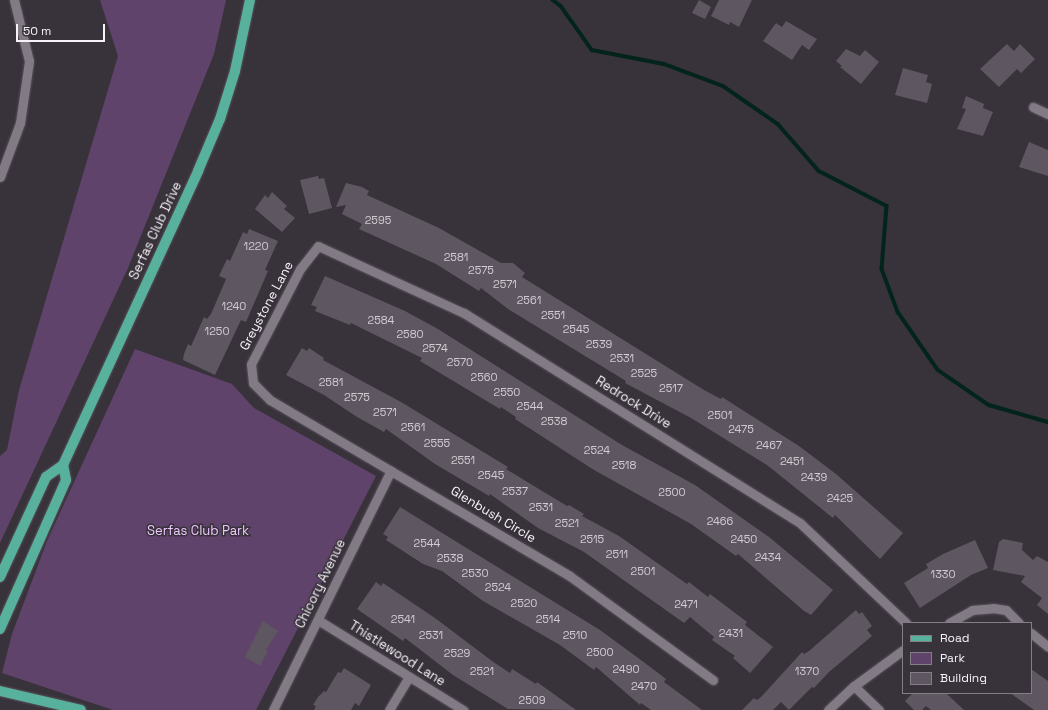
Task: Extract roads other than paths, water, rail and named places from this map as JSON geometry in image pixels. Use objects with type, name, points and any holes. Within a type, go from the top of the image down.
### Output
[{"type":"main road","name":"Serfas Club Drive","points":[[0,629],[66,480],[63,465],[220,119],[235,71],[250,0]]},
{"type":"main road","points":[[0,577],[46,477],[63,465]]},
{"type":"main road","points":[[0,691],[81,710]]},
{"type":"street","points":[[0,177],[20,123],[29,61],[14,0]]},
{"type":"street","points":[[1033,107],[1048,114]]},
{"type":"street","name":"Greystone Lane","points":[[254,383],[251,364],[300,269],[318,246]]},
{"type":"street","name":"Redrock Drive","points":[[318,246],[464,313],[800,523],[905,622]]},
{"type":"street","name":"Glenbush Circle","points":[[254,383],[270,400],[570,576],[713,680]]},
{"type":"street","name":"Chicory Avenue","points":[[273,710],[391,470]]},
{"type":"street","points":[[951,622],[972,610],[993,608],[1006,610],[1018,622]]},
{"type":"street","name":"Thistlewood Lane","points":[[318,620],[462,710]]},
{"type":"street","points":[[1032,634],[1048,648]]},
{"type":"street","points":[[828,710],[854,686],[902,651]]},
{"type":"street","points":[[389,710],[409,677]]},
{"type":"street","points":[[854,686],[879,710]]},
{"type":"waterway","points":[[553,0],[561,6],[592,50],[664,64],[723,86],[778,124],[819,171],[887,206],[882,269],[898,312],[938,370],[989,405],[1048,422]]},
{"type":"park label","name":"Serfas Club Park","points":[[198,531]]}]
